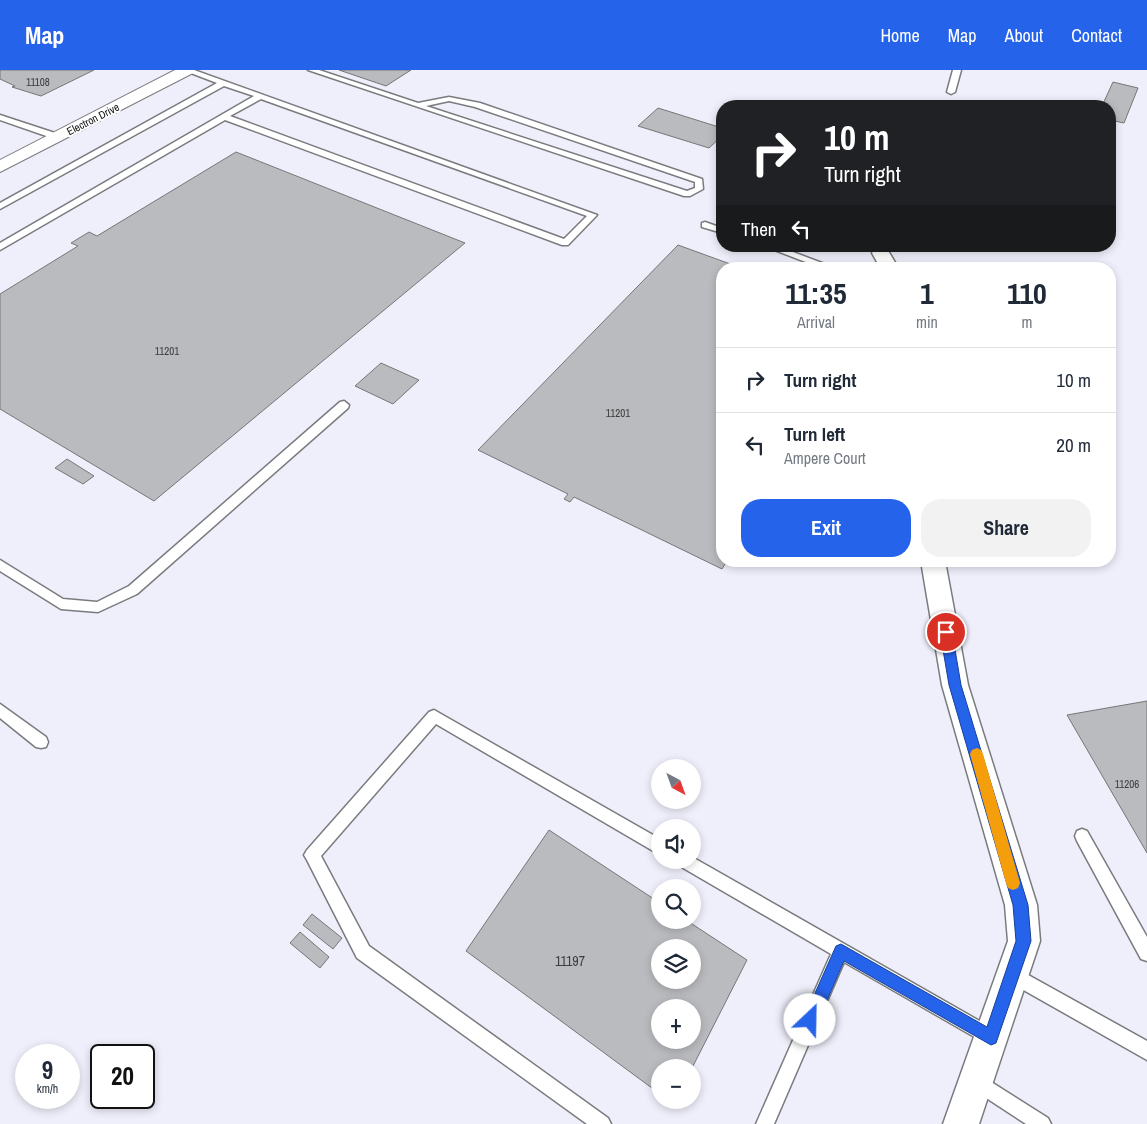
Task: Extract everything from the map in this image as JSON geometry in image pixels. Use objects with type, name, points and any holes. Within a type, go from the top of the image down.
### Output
[{"type":"street","name":"Electron Drive","points":[[0,167],[187,70]]},
{"type":"street","points":[[934,567],[955,685],[1021,905],[1024,941],[961,1124]]},
{"type":"lane","points":[[187,70],[593,216],[565,243],[225,117]]},
{"type":"lane","points":[[312,70],[520,141],[687,194],[698,189],[699,182],[476,105],[449,99],[420,106]]},
{"type":"lane","points":[[951,92],[957,70]]},
{"type":"lane","points":[[0,206],[223,83]]},
{"type":"lane","points":[[0,247],[260,96]]},
{"type":"lane","points":[[0,118],[58,137]]},
{"type":"lane","points":[[705,225],[716,229]]},
{"type":"lane","points":[[785,252],[814,262]]},
{"type":"lane","points":[[0,565],[61,604],[98,607],[132,590],[344,405]]},
{"type":"lane","points":[[0,710],[41,742]]},
{"type":"lane","points":[[602,1124],[363,952],[312,856],[434,716],[651,841]]},
{"type":"lane","points":[[1082,836],[1147,953]]},
{"type":"lane","points":[[699,869],[991,1037]]},
{"type":"lane","points":[[765,1124],[841,951]]},
{"type":"lane","points":[[1012,974],[1147,1051]]},
{"type":"lane","points":[[976,1081],[1042,1124]]},
{"type":"shaded area","points":[[0,70],[1147,70],[1147,1124],[0,1124]]},
{"type":"building","points":[[0,70],[94,70],[41,96],[12,87],[15,86],[0,79]]},
{"type":"building","points":[[339,70],[411,70],[386,86]]},
{"type":"building","points":[[1113,82],[1138,88],[1124,123],[1116,121],[1116,100],[1105,100]]},
{"type":"building","points":[[658,108],[716,126],[716,142],[709,148],[638,126]]},
{"type":"building","points":[[236,152],[465,243],[154,501],[0,409],[0,294],[78,246],[71,243],[89,232],[97,236]]},
{"type":"building","points":[[678,245],[725,262],[716,262],[716,566],[574,497],[570,502],[564,499],[568,494],[478,450]]},
{"type":"building","points":[[381,363],[419,380],[393,404],[355,386]]},
{"type":"building","points":[[67,459],[94,476],[83,484],[55,468]]},
{"type":"building","points":[[1147,701],[1147,853],[1067,715]]},
{"type":"building","points":[[549,830],[651,897],[651,929],[700,929],[747,960],[697,1059],[651,1059],[651,1087],[466,951]]},
{"type":"building","points":[[312,914],[342,938],[333,949],[303,925]]},
{"type":"building","points":[[300,932],[329,957],[320,968],[290,943]]},
{"type":"slow traffic","points":[[977,754],[1013,883]]},
{"type":"route","points":[[810,1020],[841,951],[991,1037],[1024,941],[1021,905],[1010,875],[986,784],[955,685],[946,632]]}]
